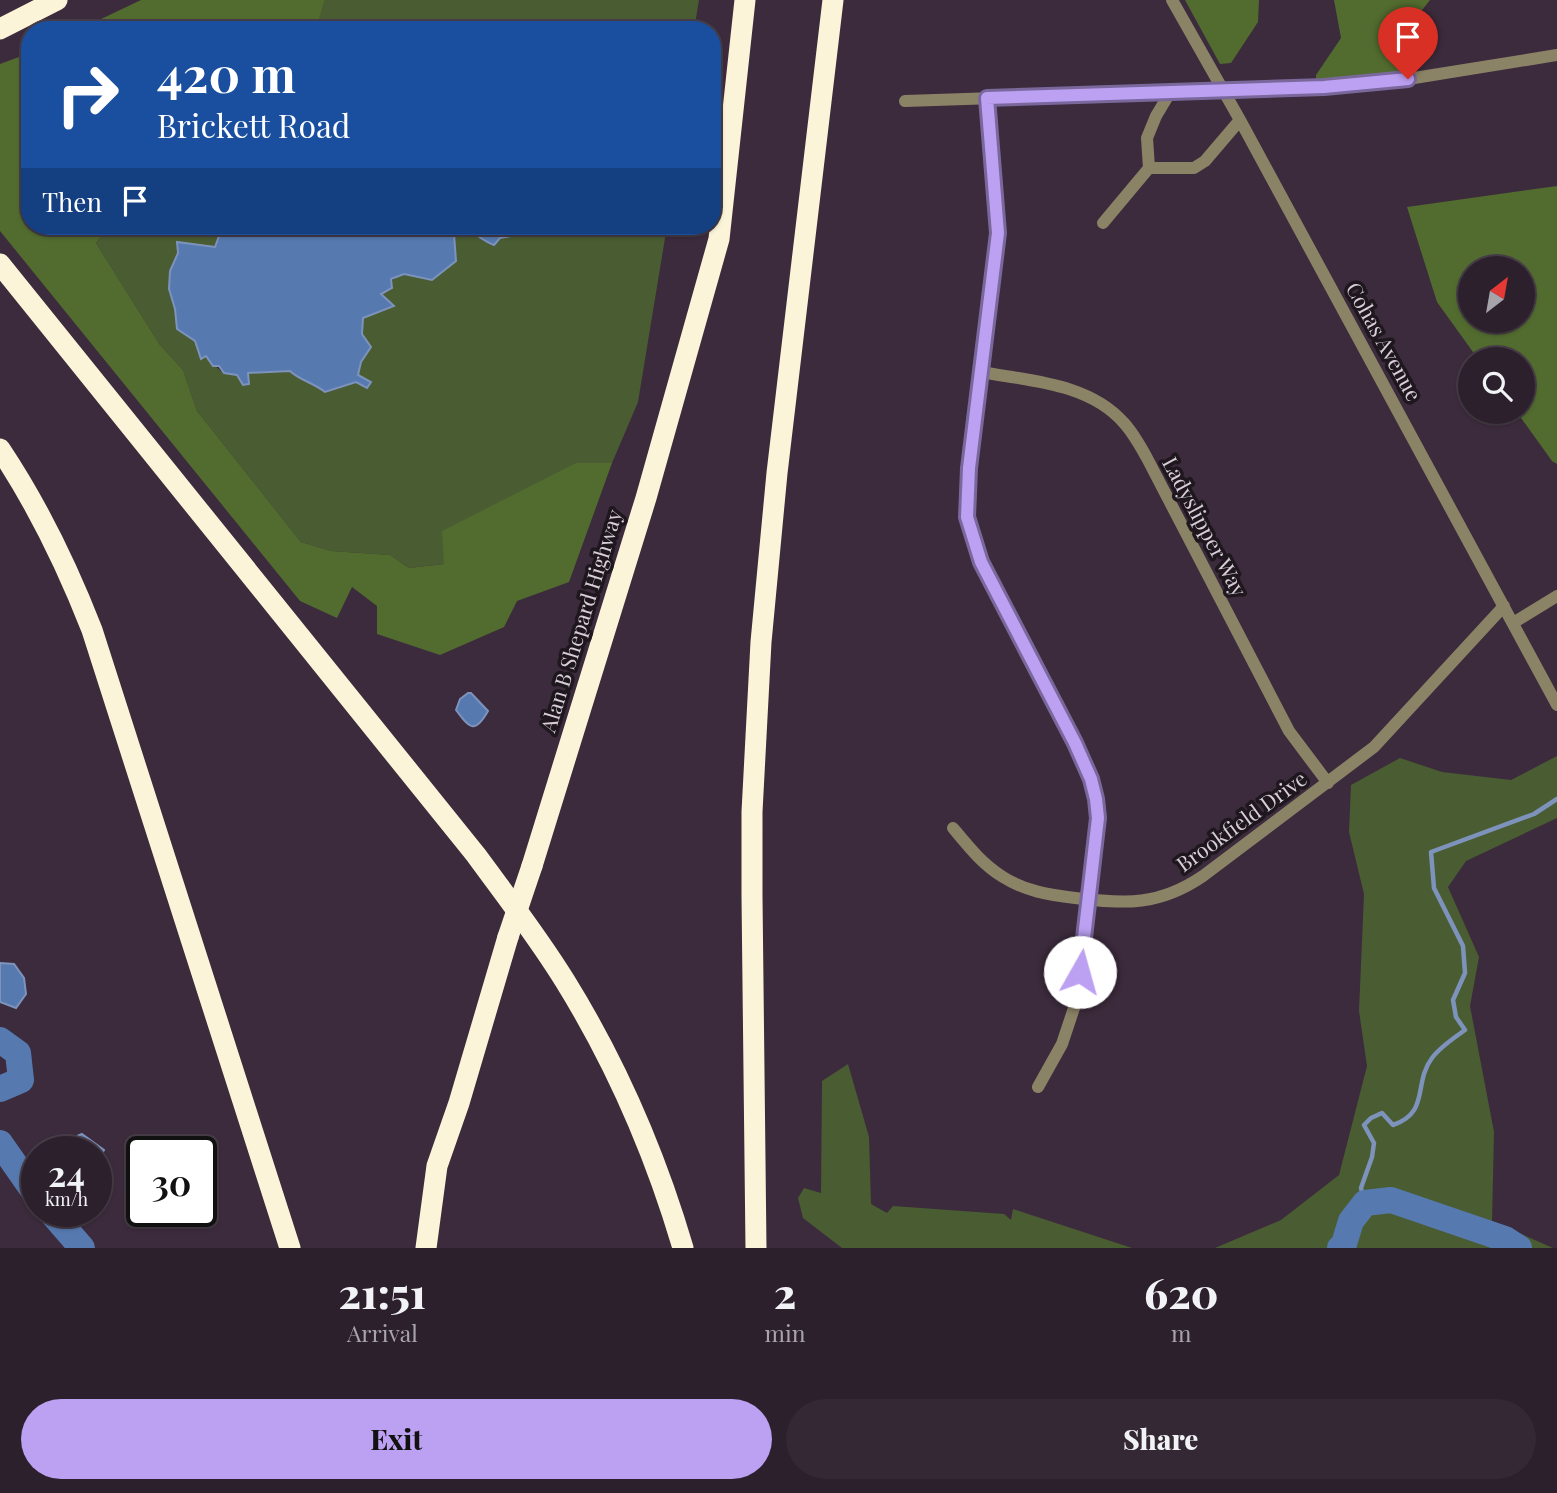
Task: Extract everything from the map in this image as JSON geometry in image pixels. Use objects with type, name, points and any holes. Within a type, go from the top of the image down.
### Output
[{"type":"highway","points":[[0,29],[57,0]]},
{"type":"highway","name":"Alan B Shepard Highway","points":[[721,221],[745,0]]},
{"type":"highway","points":[[756,1248],[752,860],[761,642],[775,486],[833,0]]},
{"type":"highway","name":"Alan B Shepard Highway","points":[[426,1248],[437,1166],[459,1103],[508,937],[646,498],[719,235]]},
{"type":"highway","points":[[0,264],[475,855],[536,936],[590,1022],[613,1066],[654,1159],[683,1248]]},
{"type":"highway","points":[[0,449],[29,492],[53,537],[93,630],[289,1248]]},
{"type":"street","name":"Cohas Avenue","points":[[1172,0],[1240,120],[1557,705]]},
{"type":"street","points":[[905,101],[1375,83],[1557,55]]},
{"type":"street","points":[[1103,223],[1149,168],[1147,138],[1171,90]]},
{"type":"street","points":[[987,98],[998,233],[969,468],[967,517],[981,562],[1091,779],[1098,818],[1078,996],[1062,1044],[1038,1087]]},
{"type":"street","points":[[1149,168],[1194,168],[1205,161],[1240,120]]},
{"type":"street","name":"Ladyslipper Way","points":[[981,372],[1074,390],[1100,403],[1124,422],[1148,460],[1289,731],[1328,783]]},
{"type":"street","points":[[1513,623],[1557,596]]},
{"type":"street","name":"Brookfield Drive","points":[[953,828],[979,859],[1004,878],[1041,893],[1135,903],[1153,900],[1187,887],[1360,760],[1388,734],[1504,606]]},
{"type":"green space","points":[[141,0],[325,0],[318,21],[97,21]]},
{"type":"green space","points":[[325,0],[699,0],[696,21],[318,21]]},
{"type":"green space","points":[[1185,0],[1259,0],[1258,22],[1231,63],[1220,64]]},
{"type":"green space","points":[[1334,0],[1430,0],[1399,40],[1402,79],[1316,87],[1316,75],[1341,38]]},
{"type":"green space","points":[[21,56],[21,235],[102,235],[96,243],[160,345],[183,370],[197,411],[301,542],[331,551],[390,555],[409,568],[444,564],[442,531],[576,463],[612,463],[569,582],[517,601],[504,627],[440,655],[377,634],[377,606],[352,587],[337,618],[300,601],[0,231],[0,64]]},
{"type":"green space","points":[[1557,186],[1557,464],[1525,424],[1535,424],[1535,347],[1469,347],[1459,333],[1535,333],[1535,256],[1458,256],[1458,331],[1437,302],[1407,207]]},
{"type":"green space","points":[[102,235],[219,235],[216,247],[177,243],[178,253],[170,271],[169,289],[177,329],[198,344],[224,373],[290,371],[325,392],[356,382],[367,388],[358,375],[361,362],[370,347],[361,334],[363,318],[394,305],[381,294],[392,280],[409,275],[432,280],[454,248],[454,235],[477,235],[485,242],[513,235],[666,235],[638,402],[612,463],[576,463],[444,564],[409,568],[390,555],[331,551],[301,542],[197,411],[183,370],[160,345],[96,243]]},
{"type":"green space","points":[[1557,756],[1557,818],[1466,861],[1448,887],[1479,957],[1470,1006],[1494,1132],[1492,1221],[1553,1248],[1215,1248],[1281,1220],[1339,1175],[1367,1066],[1359,1011],[1364,894],[1349,832],[1351,785],[1400,758],[1442,772],[1511,780]]},
{"type":"green space","points":[[848,1064],[869,1137],[871,1204],[887,1213],[893,1206],[1004,1214],[1011,1220],[1013,1209],[1132,1248],[842,1248],[803,1218],[798,1198],[804,1188],[821,1193],[822,1081]]},
{"type":"water","points":[[454,235],[456,261],[432,280],[404,274],[391,279],[392,288],[381,294],[394,306],[363,318],[362,334],[371,347],[361,362],[358,375],[371,382],[367,388],[356,382],[325,392],[290,371],[248,373],[249,384],[243,385],[237,375],[224,373],[219,366],[213,366],[206,356],[201,359],[195,341],[177,329],[169,289],[170,271],[178,253],[177,242],[215,247],[219,236]]},
{"type":"water","points":[[477,235],[513,235],[500,238],[494,245]]},
{"type":"water","points":[[468,693],[488,711],[476,726],[469,725],[456,710],[460,699]]},
{"type":"water","points":[[0,963],[14,964],[24,978],[26,994],[16,1008],[0,1002]]},
{"type":"waterway","points":[[1365,1203],[1361,1188],[1374,1143],[1364,1125],[1382,1113],[1393,1125],[1405,1120],[1417,1105],[1423,1077],[1432,1058],[1465,1030],[1456,1017],[1453,1000],[1465,973],[1463,946],[1434,888],[1431,852],[1534,814],[1557,799]]},
{"type":"waterway","points":[[0,1040],[18,1053],[21,1080],[0,1089]]},
{"type":"waterway","points":[[0,1143],[21,1173]]},
{"type":"waterway","points":[[1340,1248],[1344,1244],[1351,1221],[1365,1203],[1391,1200],[1505,1239],[1519,1248]]},
{"type":"waterway","points":[[64,1227],[82,1248]]},
{"type":"route","points":[[1080,972],[1098,818],[1096,799],[1091,779],[1075,743],[981,562],[967,517],[969,468],[998,233],[987,98],[1324,87],[1408,79]]}]
